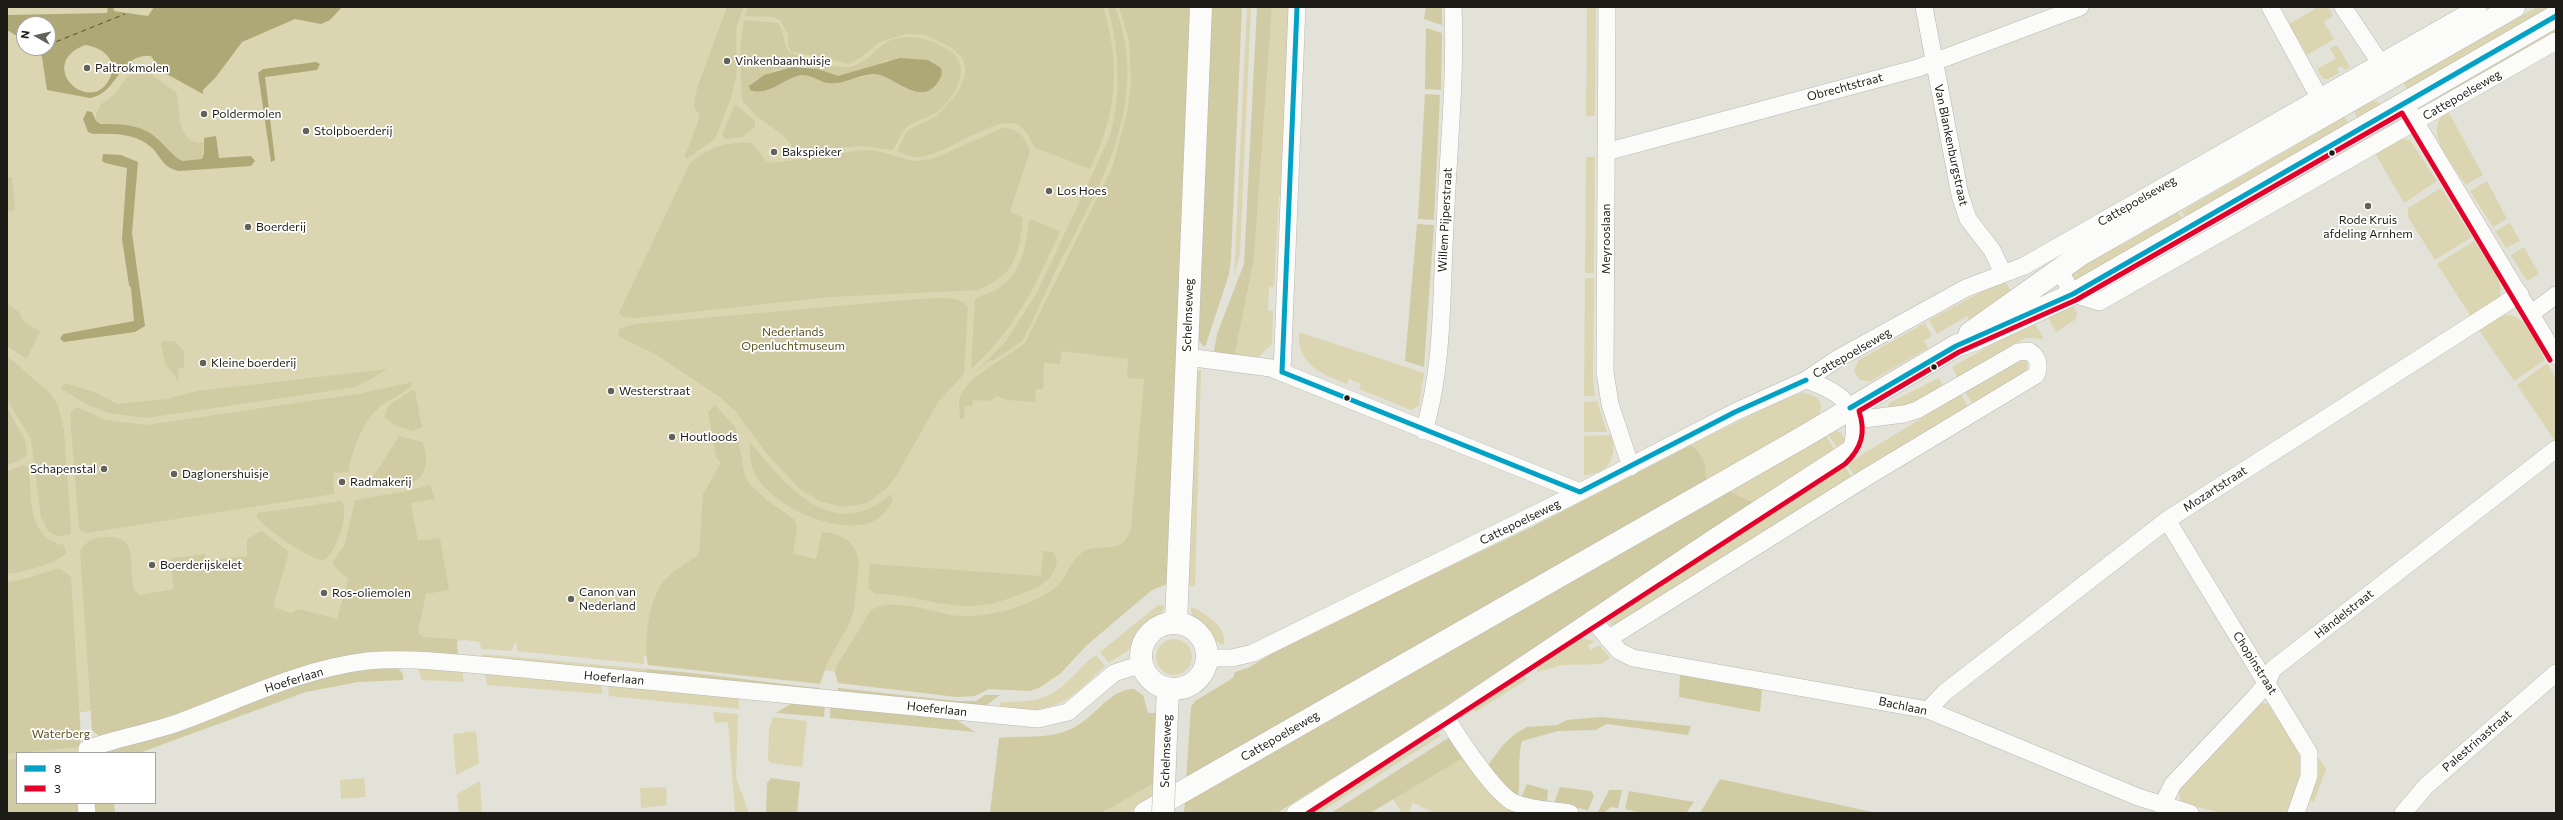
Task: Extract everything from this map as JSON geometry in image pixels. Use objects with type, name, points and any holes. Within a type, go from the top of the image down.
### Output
[{"type":"street","name":"Schelmseweg","points":[[1176,623],[1201,7]]},
{"type":"street","points":[[1282,372],[1297,7]]},
{"type":"street","name":"Willem Pijperstraat","points":[[1424,431],[1435,381],[1440,314],[1452,94],[1453,7]]},
{"type":"street","name":"Meyrooslaan","points":[[1608,7],[1606,152],[1606,385],[1631,467]]},
{"type":"street","name":"Van Blankenburgstraat","points":[[1924,7],[1960,195],[1968,219],[1992,250],[2003,273]]},
{"type":"street","name":"Obrechtstraat","points":[[1606,152],[1934,62],[2080,7]]},
{"type":"street","points":[[2270,7],[2320,97]]},
{"type":"street","points":[[2343,7],[2386,71],[2404,104],[2532,313],[2556,356]]},
{"type":"street","name":"Cattepoelseweg","points":[[1144,813],[1803,437],[1852,414],[1956,346],[1993,315],[2080,255],[2386,71],[2478,7]]},
{"type":"street","name":"Cattepoelseweg","points":[[1207,658],[1232,658],[1253,653],[1631,467],[1735,412],[1806,380],[1837,359],[1966,288],[2024,266],[2320,97],[2386,71],[2514,7]]},
{"type":"street","name":"Cattepoelseweg","points":[[1956,346],[1976,339],[2073,294],[2556,16]]},
{"type":"street","name":"Cattepoelseweg","points":[[2073,294],[2099,302],[2556,41]]},
{"type":"street","points":[[2059,270],[2073,294]]},
{"type":"street","name":"Mozartstraat","points":[[1928,710],[1944,692],[2167,520],[2520,294]]},
{"type":"street","points":[[2532,313],[2556,295]]},
{"type":"street","name":"Cattepoelseweg","points":[[1608,639],[1850,487],[2036,375],[2038,369],[2037,359],[2029,351],[2018,352],[1917,410],[1904,414],[1852,414]]},
{"type":"street","points":[[1187,357],[1258,365],[1282,372],[1424,431],[1580,492]]},
{"type":"street","points":[[1295,813],[1446,717],[1713,538],[1841,458],[1852,448],[1856,434],[1852,414],[1832,389],[1806,380]]},
{"type":"street","name":"Händelstraat","points":[[2162,806],[2173,784],[2267,683],[2273,669],[2556,449]]},
{"type":"street","name":"Chopinstraat","points":[[2167,520],[2309,753],[2309,776],[2296,813]]},
{"type":"street","points":[[1592,619],[1608,639]]},
{"type":"street","points":[[1176,623],[1187,626],[1198,633],[1205,644],[1207,658],[1203,671],[1196,681],[1184,688],[1168,689],[1157,684],[1148,677],[1142,664],[1141,651],[1150,633],[1161,625],[1176,623]]},
{"type":"street","name":"Bachlaan","points":[[1608,639],[1619,651],[1633,658],[1928,710],[2162,806],[2190,813]]},
{"type":"street","name":"Hoeferlaan","points":[[87,751],[179,722],[294,678],[367,661],[406,659],[492,666],[1038,718],[1068,712],[1114,673],[1142,664]]},
{"type":"street","name":"Palestrinastraat","points":[[2403,813],[2426,786],[2556,673]]},
{"type":"street","name":"Schelmseweg","points":[[1163,813],[1168,689]]},
{"type":"street","points":[[1446,717],[1494,784],[1509,800],[1520,805],[1570,813]]},
{"type":"green space","name":"Nederlands Openluchtmuseum","points":[[7,7],[1176,7],[1152,589],[839,672],[824,670],[821,678],[643,656],[644,664],[517,651],[517,644],[514,644],[512,651],[481,649],[480,642],[466,640],[380,648],[79,713],[79,752],[16,752],[16,804],[7,813]]},
{"type":"green space","points":[[727,7],[743,7],[736,30],[737,72],[732,95],[715,139],[686,159],[685,156],[699,119],[699,114],[694,107],[697,88]]},
{"type":"green space","points":[[748,7],[1103,7],[1109,29],[1112,49],[1114,69],[1113,89],[1111,109],[1106,128],[1090,169],[1034,147],[1028,134],[1023,129],[1018,125],[1008,123],[996,125],[983,130],[941,151],[927,155],[915,157],[897,151],[907,131],[937,116],[958,92],[965,75],[965,67],[963,59],[952,48],[925,35],[906,34],[880,42],[860,58],[849,64],[791,51],[788,46],[788,34],[780,20],[773,17],[745,16]]},
{"type":"green space","points":[[1108,7],[1115,7],[1124,39],[1127,70],[1125,100],[1119,130],[1110,160],[1098,189],[1057,268],[1023,340],[992,361],[991,359],[975,373],[1006,341],[1038,291],[1110,136],[1114,119],[1118,87],[1118,71],[1115,39]]},
{"type":"green space","points":[[1119,7],[1194,7],[1167,584],[1152,590],[1087,645],[1061,673],[1039,688],[1030,691],[989,689],[975,696],[957,697],[838,683],[835,672],[838,664],[871,610],[881,606],[904,605],[950,615],[970,616],[990,614],[1009,609],[1028,603],[1049,592],[1060,583],[1072,563],[1079,555],[1090,549],[1116,546],[1122,543],[1127,538],[1131,529],[1144,379],[1127,378],[1128,359],[1062,351],[1060,364],[1044,363],[1043,389],[1036,389],[1035,402],[1007,400],[997,396],[989,401],[973,400],[972,406],[965,406],[964,419],[960,419],[959,405],[959,399],[964,389],[971,381],[1025,343],[1112,168],[1127,113],[1131,83],[1129,40]]},
{"type":"green space","points":[[1209,7],[1242,7],[1231,259],[1229,274],[1205,347],[1197,339]]},
{"type":"green space","points":[[1247,7],[1251,7],[1240,254],[1234,276]]},
{"type":"green space","points":[[1257,7],[1272,7],[1254,259],[1234,358],[1214,351],[1217,334],[1244,264]]},
{"type":"green space","points":[[1272,7],[1291,7],[1285,196],[1279,196],[1274,287],[1269,287],[1268,310],[1273,311],[1272,344],[1257,358],[1234,358],[1254,259]]},
{"type":"green space","points":[[1426,7],[1442,7],[1442,25],[1424,19]]},
{"type":"green space","points":[[1587,7],[1596,7],[1595,116],[1586,116]]},
{"type":"green space","points":[[2318,7],[2328,7],[2333,16],[2324,22],[2334,39],[2307,55],[2289,24]]},
{"type":"green space","points":[[2537,7],[2556,7],[2408,91],[2403,82],[2472,36],[2481,39]]},
{"type":"green space","points":[[744,20],[778,23],[782,30],[789,52],[818,62],[841,67],[848,67],[861,62],[882,45],[894,39],[914,37],[932,42],[953,53],[959,61],[961,70],[960,79],[957,88],[945,105],[937,112],[908,126],[903,131],[892,150],[862,146],[796,151],[784,136],[758,117],[742,101],[740,48]],"holes":[[[888,60],[909,91],[897,82],[878,75],[869,75],[841,82],[828,83],[802,75],[788,79],[765,90],[750,90],[749,86],[764,75],[791,67],[809,67],[833,75],[844,76],[857,73]]]},
{"type":"green space","points":[[2556,25],[2556,34],[2432,102],[2433,98]]},
{"type":"green space","points":[[1426,28],[1442,33],[1441,90],[1425,89]]},
{"type":"green space","points":[[2337,45],[2350,67],[2344,70],[2342,66],[2337,69],[2339,73],[2328,79],[2323,79],[2317,69],[2336,59],[2330,48]]},
{"type":"green space","points":[[135,71],[149,73],[176,92],[179,116],[184,132],[188,138],[195,142],[204,142],[202,159],[182,161],[167,151],[161,143],[96,121],[95,117],[101,104],[113,96],[127,77]]},
{"type":"green space","points":[[1425,94],[1440,95],[1434,220],[1418,219]]},
{"type":"green space","points":[[2372,101],[2378,102],[2381,106],[2360,123],[2353,109]]},
{"type":"green space","points":[[736,105],[755,121],[755,127],[742,137],[725,139],[722,135],[734,106]]},
{"type":"green space","points":[[2448,111],[2483,175],[2466,185],[2447,158],[2438,137],[2437,128],[2440,119]]},
{"type":"green space","points":[[2343,114],[2351,127],[2188,222],[2182,211],[2314,135]]},
{"type":"green space","points":[[1003,128],[1008,128],[1020,134],[1030,151],[1010,211],[1023,218],[1017,253],[1013,262],[1000,278],[978,290],[830,297],[636,318],[624,317],[619,313],[690,163],[711,149],[727,144],[743,142],[752,143],[766,161],[773,163],[863,150],[877,151],[913,161],[932,159]]},
{"type":"green space","points":[[2401,139],[2410,140],[2437,181],[2404,203],[2375,153]]},
{"type":"green space","points":[[1586,157],[1595,157],[1594,273],[1585,273]]},
{"type":"green space","points":[[7,177],[12,177],[15,210],[7,211]]},
{"type":"green space","points":[[2487,181],[2507,219],[2493,227],[2470,191]]},
{"type":"green space","points":[[2441,188],[2472,237],[2435,260],[2408,217],[2408,208]]},
{"type":"green space","points":[[2178,212],[2185,224],[2074,282],[2068,274],[2112,242],[2122,245]]},
{"type":"green space","points":[[1033,220],[1060,232],[1032,290],[1012,323],[987,354],[971,369],[975,299],[997,289],[1013,274],[1022,258],[1029,221]]},
{"type":"green space","points":[[2510,223],[2520,241],[2506,248],[2495,231]]},
{"type":"green space","points":[[1417,224],[1434,225],[1424,367],[1405,361]]},
{"type":"green space","points":[[2474,241],[2493,269],[2500,285],[2501,292],[2499,298],[2494,304],[2472,318],[2437,264]]},
{"type":"green space","points":[[2524,247],[2539,274],[2527,281],[2511,255]]},
{"type":"green space","points":[[1585,278],[1594,278],[1593,380],[1595,396],[1584,396]]},
{"type":"green space","points":[[2004,280],[2014,295],[1971,323],[1967,316],[1937,334],[1929,320]]},
{"type":"green space","points":[[945,298],[959,300],[968,307],[964,374],[938,402],[897,475],[886,489],[867,503],[844,507],[821,502],[801,490],[767,454],[736,412],[721,398],[655,354],[618,336],[620,328],[636,324],[917,299]]},
{"type":"green space","points":[[7,303],[19,312],[24,322],[40,331],[27,359],[7,346]]},
{"type":"green space","points":[[2072,304],[2077,313],[2076,319],[2056,332],[2046,314]]},
{"type":"green space","points":[[2503,315],[2511,315],[2524,323],[2534,338],[2545,360],[2514,381],[2479,330]]},
{"type":"green space","points":[[1925,323],[1932,336],[1924,341],[1928,348],[1871,381],[1860,380],[1854,371],[1859,360]]},
{"type":"green space","points":[[2035,323],[2044,339],[2025,338],[1958,378],[1952,367],[2000,340]]},
{"type":"green space","points":[[1299,332],[1424,373],[1419,406],[1411,410],[1359,389],[1361,384],[1349,379],[1347,384],[1320,372],[1313,367],[1302,353],[1299,343]]},
{"type":"green space","points":[[164,341],[174,341],[184,351],[184,368],[178,368],[179,382],[165,363],[161,343]]},
{"type":"green space","points":[[7,356],[50,393],[58,405],[64,430],[71,530],[69,535],[57,536],[49,532],[41,518],[31,439],[7,400]]},
{"type":"green space","points":[[2022,359],[2027,363],[2027,371],[1973,405],[1965,392]]},
{"type":"green space","points":[[2547,363],[2556,380],[2555,441],[2517,385]]},
{"type":"green space","points":[[388,369],[356,387],[146,418],[108,413],[88,405],[61,389],[64,383],[68,384],[97,393],[117,404],[166,399],[197,391]]},
{"type":"green space","points":[[1201,370],[1195,586],[1189,586],[1187,543],[1195,372]]},
{"type":"green space","points":[[1939,378],[1943,386],[1911,404],[1888,408],[1889,403]]},
{"type":"green space","points":[[413,382],[406,391],[386,402],[372,415],[356,443],[349,472],[333,473],[334,494],[87,533],[79,529],[70,415],[72,410],[77,407],[105,420],[146,425],[358,394]]},
{"type":"green space","points":[[412,390],[415,391],[422,427],[413,431],[396,426],[384,417],[388,406]]},
{"type":"green space","points":[[1801,393],[1815,396],[1818,399],[1821,405],[1819,415],[1706,481],[1701,456],[1691,445],[1775,403]]},
{"type":"green space","points":[[1961,394],[1969,408],[1855,477],[1847,464]]},
{"type":"green space","points":[[1597,401],[1607,432],[1584,432],[1584,402]]},
{"type":"green space","points":[[715,405],[736,428],[745,476],[751,486],[767,500],[795,520],[797,528],[793,554],[816,559],[822,532],[836,534],[849,541],[857,553],[859,564],[854,609],[850,623],[828,661],[820,684],[648,665],[646,643],[647,631],[652,605],[657,593],[662,583],[669,576],[699,554],[703,494],[721,463],[716,457],[708,412]]},
{"type":"green space","points":[[7,408],[25,440],[27,455],[20,460],[7,465]]},
{"type":"green space","points":[[1834,430],[1840,432],[1845,439],[1844,444],[1839,450],[1827,433]]},
{"type":"green space","points":[[1825,434],[1836,452],[1754,503],[1727,490]]},
{"type":"green space","points":[[1611,435],[1613,450],[1610,463],[1600,471],[1593,474],[1584,475],[1584,436]]},
{"type":"green space","points":[[399,436],[422,442],[426,456],[424,472],[418,479],[407,484],[387,486],[375,483],[371,480]]},
{"type":"green space","points":[[749,441],[763,458],[795,491],[812,504],[830,512],[850,514],[870,508],[891,494],[893,501],[877,520],[869,523],[855,525],[839,524],[822,521],[805,515],[775,497],[763,486],[755,474],[752,466]]},
{"type":"green space","points":[[1691,445],[1699,453],[1703,461],[1706,481],[1186,780],[1191,707],[1195,701],[1233,678],[1235,672],[1248,668],[1274,652],[1372,603],[1530,528]]},
{"type":"green space","points":[[24,465],[29,469],[32,505],[37,526],[43,534],[52,541],[64,545],[66,553],[55,561],[47,564],[7,574],[7,471]]},
{"type":"green space","points":[[1844,465],[1852,478],[1614,627],[1610,624],[1612,617],[1732,536]]},
{"type":"green space","points":[[430,485],[435,499],[411,503],[418,541],[440,538],[449,590],[426,594],[418,633],[423,637],[457,639],[458,655],[389,654],[115,733],[99,736],[92,730],[80,551],[89,541],[93,539],[111,537],[123,540],[129,548],[134,588],[140,595],[174,589],[170,563],[172,558],[205,554],[207,560],[247,556],[247,539],[262,531],[289,552],[273,607],[291,613],[299,609],[337,619],[348,579],[334,566],[333,562],[345,544],[355,500],[407,491]]},
{"type":"green space","points":[[1727,490],[1754,503],[1397,738],[1277,813],[1184,813],[1185,801]]},
{"type":"green space","points":[[342,501],[344,507],[343,523],[333,549],[324,560],[317,559],[299,550],[269,529],[257,517],[257,513]]},
{"type":"green space","points":[[1043,551],[1053,552],[1057,560],[1050,578],[1035,588],[1008,599],[992,603],[969,606],[955,605],[888,594],[875,594],[868,588],[870,564],[1041,576]]},
{"type":"green space","name":"Waterberg","points":[[55,569],[61,569],[71,577],[81,738],[79,747],[7,754],[7,582],[29,578]]},
{"type":"green space","points":[[1158,605],[1165,606],[1160,616],[1145,628],[1130,649],[1109,663],[1100,652]]},
{"type":"green space","points":[[1191,607],[1209,617],[1219,627],[1224,639],[1224,645],[1214,640],[1197,623],[1193,617]]},
{"type":"green space","points":[[1582,638],[1595,641],[1588,646],[1591,650],[1599,645],[1610,658],[1601,664],[1563,665],[1537,672],[1537,667]]},
{"type":"green space","points":[[1178,639],[1187,644],[1191,650],[1191,664],[1187,670],[1178,675],[1170,675],[1161,670],[1157,664],[1156,653],[1161,644],[1167,640]]},
{"type":"green space","points":[[482,654],[646,669],[646,674],[483,658]]},
{"type":"green space","points":[[1096,655],[1105,666],[1079,690],[1058,704],[1033,709],[998,709],[1001,702],[1039,699],[1047,696],[1063,686],[1092,657]]},
{"type":"green space","points":[[397,667],[403,674],[403,680],[358,682],[306,692],[142,752],[104,752],[254,698],[349,670]]},
{"type":"green space","points":[[417,668],[462,670],[464,682],[422,680]]},
{"type":"green space","points":[[646,669],[820,688],[819,692],[646,674]]},
{"type":"green space","points":[[485,672],[602,684],[602,694],[487,685]]},
{"type":"green space","points":[[1680,675],[1762,689],[1760,712],[1679,697]]},
{"type":"green space","points":[[1524,676],[1528,679],[1475,712],[1473,709]]},
{"type":"green space","points":[[608,684],[739,698],[739,709],[609,696]]},
{"type":"green space","points":[[838,688],[957,701],[976,701],[985,695],[1000,695],[984,707],[838,693]]},
{"type":"green space","points":[[1134,689],[1143,695],[1148,713],[1156,713],[1156,782],[1102,813],[990,813],[999,738],[1048,735],[1066,731],[1075,727],[1089,717],[1118,693]]},
{"type":"green space","points":[[792,703],[825,705],[824,717],[776,713]]},
{"type":"green space","points":[[2263,703],[2273,706],[2301,757],[2300,778],[2288,811],[2286,813],[2222,813],[2184,804],[2180,799],[2179,789],[2259,704]]},
{"type":"green space","points":[[830,706],[955,719],[975,732],[830,718]]},
{"type":"green space","points":[[713,712],[738,714],[736,778],[749,813],[735,813],[728,722],[715,723]]},
{"type":"green space","points":[[773,717],[807,721],[802,767],[771,763],[768,760],[769,729]]},
{"type":"green space","points":[[1601,717],[1691,726],[1688,735],[1607,724],[1595,730],[1558,731],[1522,741],[1518,798],[1512,795],[1488,765],[1503,745],[1515,734],[1527,727],[1557,725],[1567,720]]},
{"type":"green space","points":[[476,731],[479,763],[456,775],[453,734]]},
{"type":"green space","points":[[1437,734],[1442,735],[1319,813],[1311,813]]},
{"type":"green space","points":[[1448,738],[1465,757],[1370,813],[1331,813]]},
{"type":"green space","points":[[1465,757],[1528,813],[1435,813],[1413,803],[1408,813],[1402,813],[1393,799]]},
{"type":"green space","points":[[2319,758],[2326,769],[2314,802],[2306,799],[2314,761]]},
{"type":"green space","points":[[16,759],[16,804],[81,804],[82,813],[7,813],[7,760]]},
{"type":"green space","points":[[364,778],[366,797],[341,799],[340,780]]},
{"type":"green space","points":[[771,778],[800,782],[797,813],[766,813],[767,783]]},
{"type":"green space","points":[[1720,779],[1877,813],[1700,813]]},
{"type":"green space","points":[[480,781],[482,813],[459,813],[457,794]]},
{"type":"green space","points":[[1156,782],[1155,797],[1128,813],[1102,813]]},
{"type":"green space","points":[[1527,784],[1548,790],[1547,802],[1521,798]]},
{"type":"green space","points":[[666,787],[667,805],[641,808],[640,788]]},
{"type":"green space","points":[[1560,787],[1591,791],[1594,796],[1588,810],[1554,803]]},
{"type":"green space","points":[[1609,790],[1622,790],[1618,808],[1611,807],[1604,813],[1598,812]]},
{"type":"green space","points":[[1629,791],[1694,802],[1686,813],[1643,813],[1625,809]]},
{"type":"green space","points":[[92,804],[114,804],[115,813],[92,813]]},
{"type":"shaded area","points":[[7,7],[8,15],[107,13],[108,7],[113,7],[114,11],[148,16],[154,7],[342,7],[330,20],[321,24],[295,19],[242,42],[216,77],[203,90],[203,94],[161,71],[151,56],[140,57],[132,61],[125,67],[107,89],[99,95],[90,98],[47,90],[41,56],[56,56],[56,16],[16,16],[16,35],[7,30]],"holes":[[[85,45],[97,48],[110,59],[112,71],[110,78],[101,89],[91,93],[80,90],[71,84],[65,75],[65,64],[71,54]]]},
{"type":"shaded area","points":[[900,58],[928,60],[941,68],[941,77],[931,89],[923,92],[907,88],[881,75],[873,74],[861,76],[840,83],[828,83],[801,75],[763,91],[750,90],[749,86],[764,75],[792,67],[818,69],[838,76]]},
{"type":"shaded area","points":[[316,62],[320,64],[317,70],[265,77],[275,160],[271,162],[258,73],[263,69]]},
{"type":"shaded area","points":[[87,111],[92,112],[96,121],[101,124],[115,124],[135,127],[148,132],[182,161],[202,159],[204,153],[204,138],[216,136],[219,158],[251,156],[255,161],[251,166],[179,171],[174,170],[169,168],[163,162],[152,148],[139,139],[124,135],[93,134],[88,132],[83,119]]},
{"type":"shaded area","points":[[103,154],[121,155],[138,162],[132,233],[145,326],[135,332],[64,342],[60,339],[63,334],[134,321],[131,288],[129,285],[122,239],[127,168],[105,163],[102,161]]},
{"type":"ferry route","points":[[56,42],[125,14]]},
{"type":"transit line","name":"8","points":[[1282,372],[1297,7]]},
{"type":"transit line","name":"8","points":[[1850,408],[1956,346],[2073,294],[2556,16]]},
{"type":"transit line","name":"3","points":[[1308,813],[1845,464],[1859,446],[1861,439],[1862,426],[1859,411],[1959,352],[2076,300],[2402,113],[2550,360]]},
{"type":"transit line","name":"8","points":[[1282,372],[1580,492]]},
{"type":"transit line","name":"8","points":[[1580,492],[1735,412],[1806,380]]},
{"type":"place","name":"Vinkenbaanhuisje","points":[[727,61]]},
{"type":"place","name":"Paltrokmolen","points":[[87,68]]},
{"type":"place","name":"Poldermolen","points":[[204,114]]},
{"type":"place","name":"Stolpboerderij","points":[[306,131]]},
{"type":"place","name":"Bakspieker","points":[[774,152]]},
{"type":"place","name":"Los Hoes","points":[[1049,191]]},
{"type":"place","name":"Rode Kruis afdeling Arnhem","points":[[2368,206]]},
{"type":"place","name":"Boerderij","points":[[248,227]]},
{"type":"place","name":"Kleine boerderij","points":[[203,363]]},
{"type":"place","name":"Westerstraat","points":[[611,391]]},
{"type":"place","name":"Houtloods","points":[[672,437]]},
{"type":"place","name":"Schapenstal","points":[[104,469]]},
{"type":"place","name":"Daglonershuisje","points":[[174,474]]},
{"type":"place","name":"Radmakerij","points":[[342,482]]},
{"type":"place","name":"Boerderijskelet","points":[[152,565]]},
{"type":"place","name":"Ros-oliemolen","points":[[324,593]]},
{"type":"place","name":"Canon van Nederland","points":[[571,599]]}]
